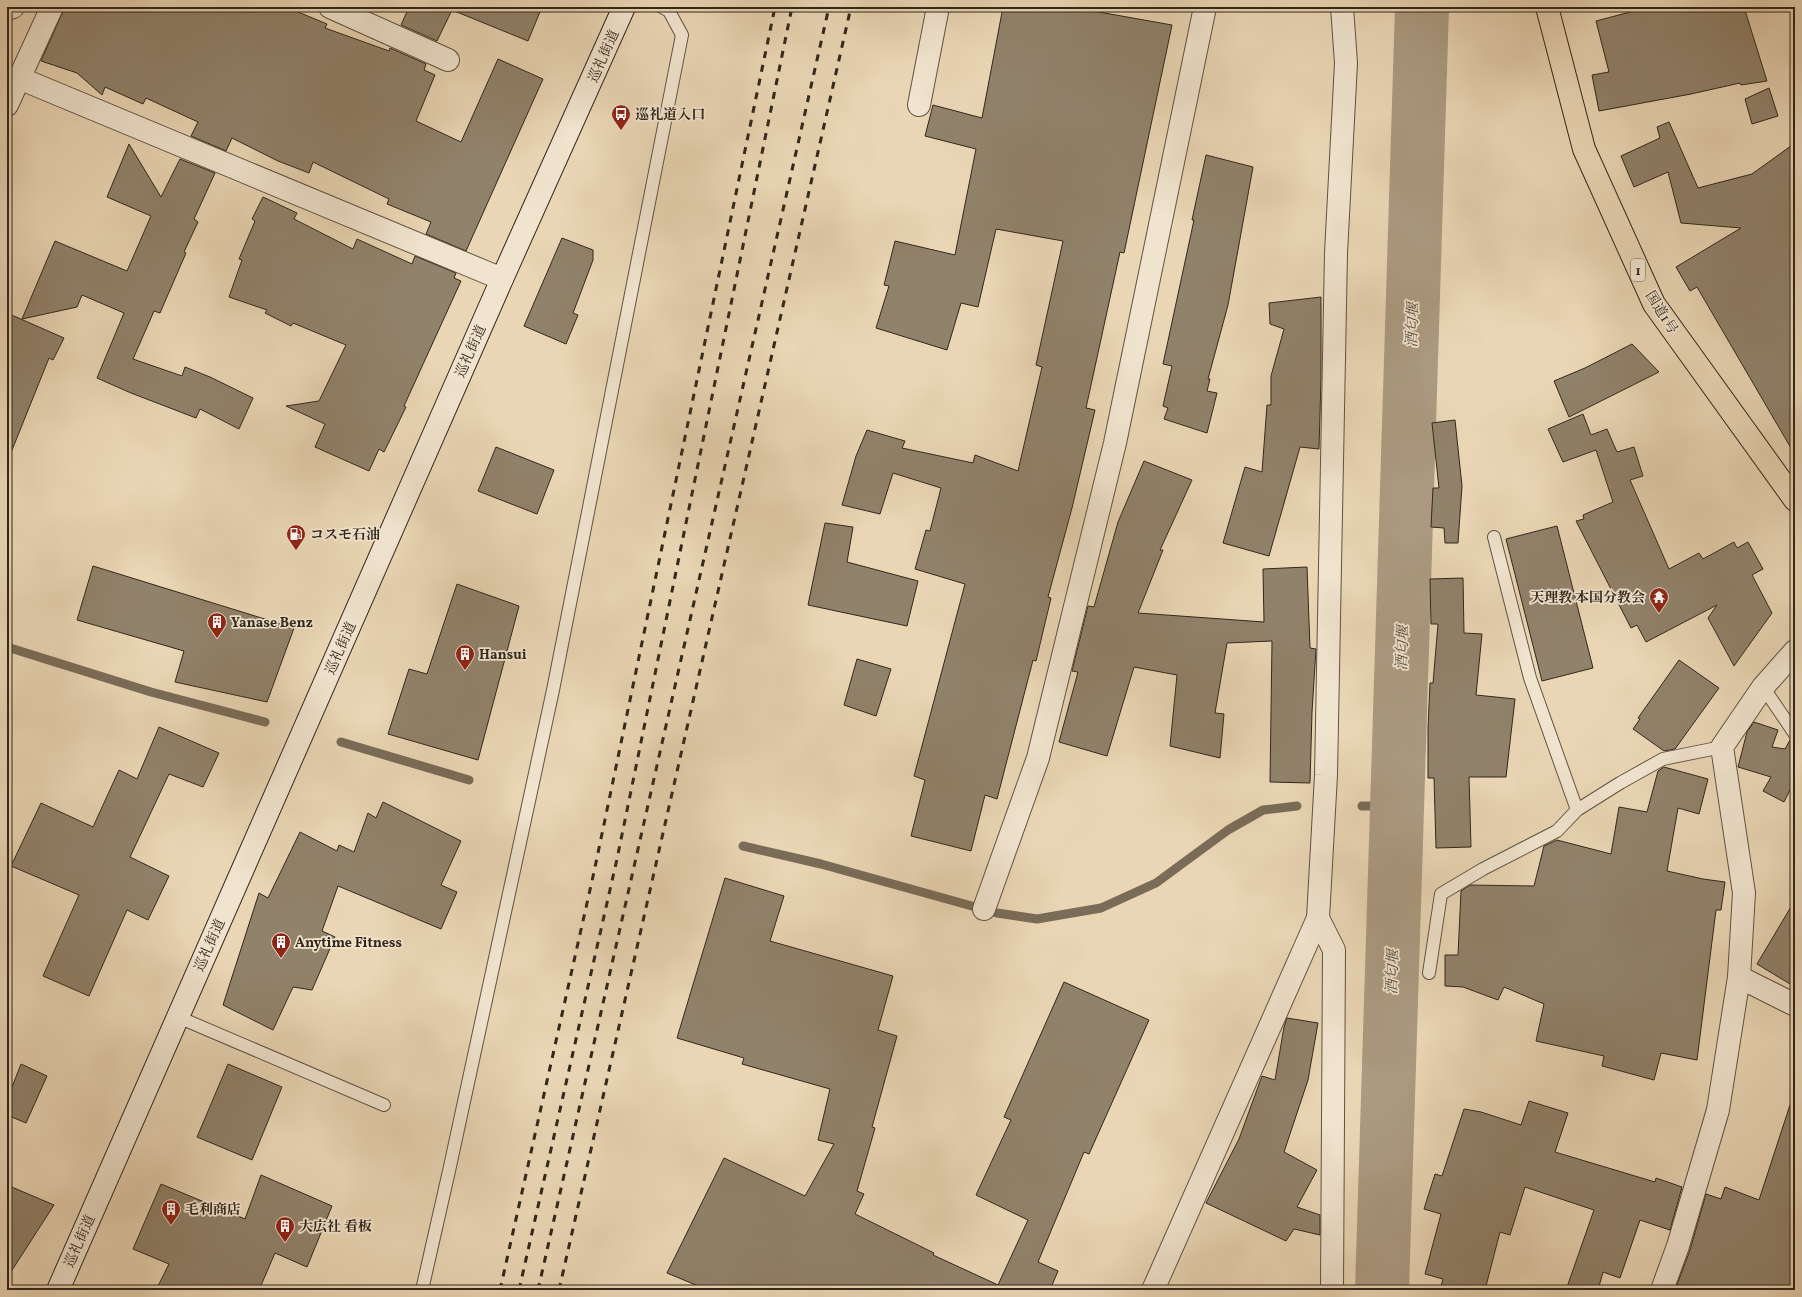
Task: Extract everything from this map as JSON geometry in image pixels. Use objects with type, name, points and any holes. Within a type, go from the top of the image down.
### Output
[{"type":"highway","name":"国道1号","points":[[1547,7],[1584,149],[1654,304],[1795,500]]},
{"type":"street","points":[[7,10],[13,7]]},
{"type":"street","points":[[7,105],[52,7]]},
{"type":"street","points":[[330,7],[448,60]]},
{"type":"street","name":"巡礼街道","points":[[58,1290],[502,279],[624,7]]},
{"type":"street","points":[[919,105],[938,7]]},
{"type":"street","points":[[984,909],[1038,758],[1115,443],[1205,7]]},
{"type":"street","points":[[1153,1290],[1318,918],[1326,775],[1336,252],[1346,63],[1342,7]]},
{"type":"street","points":[[19,78],[502,279]]},
{"type":"street","points":[[1662,1290],[1678,1246],[1718,1110],[1740,977],[1744,893],[1722,747],[1763,686],[1795,651]]},
{"type":"street","points":[[1318,918],[1334,950],[1332,1290]]},
{"type":"street","points":[[1740,977],[1795,1005]]},
{"type":"lane","points":[[422,1290],[553,690],[682,35],[670,11],[662,7]]},
{"type":"lane","points":[[1494,537],[1530,678],[1577,810]]},
{"type":"lane","points":[[1763,686],[1795,734]]},
{"type":"lane","points":[[1429,973],[1441,894],[1483,869],[1557,831],[1577,810],[1663,758],[1722,747]]},
{"type":"lane","points":[[178,1017],[384,1105]]},
{"type":"building","points":[[69,7],[286,7],[327,24],[325,28],[389,51],[390,48],[426,64],[424,70],[435,75],[416,121],[461,142],[498,59],[543,79],[466,251],[426,234],[431,222],[387,204],[389,199],[313,162],[309,173],[278,161],[232,138],[226,151],[191,136],[198,122],[146,98],[143,104],[105,87],[102,95],[77,73],[41,61],[64,9]]},
{"type":"building","points":[[409,7],[542,7],[528,41],[452,10],[437,41],[401,25]]},
{"type":"building","points":[[1003,7],[1071,7],[1172,25],[1124,253],[1120,252],[1086,408],[1095,410],[1072,508],[1048,597],[1051,598],[1036,661],[1033,660],[997,799],[985,795],[971,851],[911,836],[925,780],[914,776],[965,584],[915,569],[926,530],[930,531],[941,488],[893,473],[880,514],[842,505],[856,456],[867,430],[905,441],[902,448],[973,463],[975,455],[1018,471],[1042,367],[1036,365],[1063,241],[996,229],[978,307],[961,303],[947,350],[876,328],[889,286],[884,285],[895,241],[955,255],[976,149],[925,136],[933,105],[982,118]]},
{"type":"building","points":[[1649,7],[1744,7],[1767,81],[1741,85],[1740,83],[1691,94],[1599,111],[1592,75],[1609,72],[1596,21]]},
{"type":"building","points":[[1769,88],[1778,116],[1752,124],[1745,99]]},
{"type":"building","points":[[1669,122],[1698,188],[1752,174],[1795,143],[1795,455],[1697,287],[1690,291],[1676,267],[1741,228],[1681,223],[1668,172],[1634,187],[1621,156],[1660,138],[1657,127]]},
{"type":"building","points":[[129,144],[161,197],[180,159],[215,173],[194,219],[198,222],[184,252],[186,253],[160,313],[154,311],[133,359],[182,376],[185,367],[210,377],[253,398],[239,429],[200,409],[196,418],[97,378],[124,313],[82,295],[77,307],[22,319],[55,241],[127,271],[151,216],[107,197]]},
{"type":"building","points":[[1206,155],[1253,167],[1228,305],[1208,379],[1210,379],[1207,391],[1217,393],[1207,433],[1164,419],[1168,408],[1163,406],[1172,366],[1163,364],[1194,220],[1192,220]]},
{"type":"building","points":[[263,197],[297,213],[294,219],[353,249],[357,239],[412,264],[415,256],[456,273],[454,278],[461,281],[404,406],[406,407],[384,452],[379,449],[369,471],[315,447],[325,424],[286,406],[319,401],[346,345],[293,323],[291,326],[265,313],[267,310],[229,297],[242,260],[239,259],[255,221],[252,219]]},
{"type":"building","points":[[562,238],[593,250],[593,260],[573,313],[578,315],[566,344],[524,326]]},
{"type":"building","points":[[1321,297],[1319,449],[1300,447],[1269,556],[1223,543],[1245,467],[1262,472],[1267,405],[1271,405],[1271,376],[1284,329],[1270,324],[1269,303]]},
{"type":"building","points":[[7,313],[64,338],[53,360],[49,358],[8,460]]},
{"type":"building","points":[[1632,344],[1659,372],[1569,417],[1554,381],[1585,368]]},
{"type":"building","points":[[1583,414],[1591,435],[1607,429],[1617,452],[1634,447],[1643,476],[1630,480],[1669,569],[1699,553],[1703,559],[1734,542],[1737,548],[1748,542],[1763,569],[1752,575],[1772,613],[1734,666],[1708,618],[1717,605],[1646,642],[1637,625],[1631,628],[1576,521],[1584,519],[1583,515],[1613,502],[1596,450],[1563,462],[1548,429]]},
{"type":"building","points":[[1455,420],[1462,486],[1458,543],[1445,543],[1444,528],[1431,527],[1433,488],[1439,488],[1432,423]]},
{"type":"building","points":[[496,447],[554,470],[537,514],[478,491]]},
{"type":"building","points":[[1144,461],[1192,480],[1160,550],[1163,550],[1138,613],[1264,622],[1263,569],[1307,567],[1310,648],[1316,649],[1310,783],[1270,782],[1272,641],[1227,643],[1215,713],[1224,714],[1220,758],[1170,746],[1177,675],[1134,667],[1107,756],[1059,742],[1078,672],[1072,671],[1088,606],[1094,607],[1118,522]]},
{"type":"building","points":[[825,523],[853,527],[847,562],[918,581],[907,626],[808,605]]},
{"type":"building","points":[[1557,526],[1593,668],[1542,681],[1506,539]]},
{"type":"building","name":"Yanase Benz","points":[[93,566],[294,628],[267,702],[175,682],[184,651],[77,620]]},
{"type":"building","points":[[1463,578],[1464,633],[1482,634],[1476,695],[1515,699],[1506,777],[1469,777],[1471,847],[1436,848],[1434,778],[1428,778],[1428,728],[1430,683],[1433,683],[1438,624],[1431,624],[1430,579]]},
{"type":"building","name":"Hansui","points":[[457,584],[519,606],[478,760],[388,734],[409,669],[427,674]]},
{"type":"building","points":[[857,659],[891,669],[876,716],[844,705]]},
{"type":"building","points":[[1679,660],[1719,688],[1675,749],[1664,751],[1633,729],[1640,719],[1638,718]]},
{"type":"building","points":[[1754,722],[1778,730],[1772,747],[1785,749],[1790,740],[1795,741],[1795,784],[1793,784],[1784,802],[1763,791],[1771,777],[1738,767],[1747,732]]},
{"type":"building","points":[[159,727],[219,753],[203,787],[169,774],[130,857],[169,876],[148,920],[127,910],[89,996],[43,976],[79,895],[11,866],[41,803],[93,827],[119,770],[137,779]]},
{"type":"building","points":[[1664,767],[1708,779],[1699,814],[1678,808],[1667,871],[1725,882],[1721,910],[1716,910],[1697,1060],[1661,1053],[1654,1080],[1602,1066],[1604,1056],[1536,1041],[1544,1004],[1504,987],[1498,1000],[1463,987],[1445,986],[1445,955],[1458,955],[1461,891],[1470,885],[1534,886],[1544,846],[1557,840],[1611,854],[1619,807],[1647,812],[1658,771]]},
{"type":"building","points":[[383,802],[461,841],[441,885],[457,892],[441,929],[338,886],[322,931],[335,937],[312,990],[293,987],[273,1030],[223,1005],[259,893],[268,898],[300,832],[337,851],[339,845],[354,852],[368,813],[376,818]]},
{"type":"building","points":[[725,878],[784,896],[770,941],[893,976],[878,1030],[897,1036],[872,1127],[875,1128],[857,1191],[864,1194],[855,1214],[934,1253],[933,1255],[998,1285],[1028,1220],[976,1195],[1011,1120],[1004,1117],[1064,982],[1149,1020],[1089,1154],[1084,1152],[1038,1262],[1058,1271],[1050,1290],[708,1290],[667,1273],[724,1158],[805,1196],[834,1144],[818,1140],[830,1089],[742,1064],[744,1058],[677,1038]]},
{"type":"building","points":[[1795,900],[1795,987],[1757,964]]},
{"type":"building","points":[[1287,1018],[1318,1023],[1308,1080],[1284,1152],[1317,1170],[1297,1207],[1320,1215],[1320,1235],[1294,1229],[1286,1241],[1206,1203],[1239,1139],[1262,1076],[1275,1080],[1284,1027]]},
{"type":"building","points":[[21,1064],[47,1076],[26,1123],[7,1115],[7,1100]]},
{"type":"building","points":[[228,1064],[282,1087],[252,1160],[197,1137]]},
{"type":"building","points":[[1529,1101],[1568,1113],[1555,1152],[1655,1182],[1656,1178],[1682,1187],[1670,1230],[1640,1220],[1620,1278],[1603,1272],[1598,1290],[1566,1290],[1594,1210],[1525,1187],[1510,1235],[1500,1232],[1485,1290],[1440,1290],[1443,1279],[1425,1274],[1441,1214],[1424,1209],[1435,1174],[1442,1176],[1464,1109],[1481,1112],[1521,1125]]},
{"type":"building","points":[[1790,1105],[1795,1106],[1795,1290],[1675,1290],[1690,1250],[1706,1194],[1721,1199],[1725,1187],[1759,1200]]},
{"type":"building","points":[[261,1175],[332,1206],[307,1267],[275,1253],[259,1290],[156,1290],[169,1264],[133,1249],[161,1184],[245,1219]]},
{"type":"building","points":[[7,1185],[54,1205],[7,1278]]},
{"type":"waterway","name":"酒匂堰","points":[[1382,1290],[1422,7]]},
{"type":"waterway","points":[[7,647],[151,692],[265,722]]},
{"type":"waterway","points":[[341,742],[469,780]]},
{"type":"waterway","points":[[743,846],[821,864],[997,913],[1037,919],[1101,908],[1156,883],[1228,830],[1263,810],[1297,806]]},
{"type":"waterway","points":[[1362,806],[1397,806]]},
{"type":"railway","points":[[500,1290],[594,872],[775,7]]},
{"type":"railway","points":[[519,1290],[617,859],[792,7]]},
{"type":"railway","points":[[538,1290],[829,7]]},
{"type":"railway","points":[[559,1290],[851,7]]},
{"type":"place","name":"巡礼道入口","points":[[621,131]]},
{"type":"place","name":"コスモ石油","points":[[296,551]]},
{"type":"place","name":"天理教 本国分教会","points":[[1659,614]]},
{"type":"place","name":"Yanase Benz","points":[[217,639]]},
{"type":"place","name":"Hansui","points":[[465,671]]},
{"type":"place","name":"Anytime Fitness","points":[[281,959]]},
{"type":"place","name":"毛利商店","points":[[171,1226]]},
{"type":"place","name":"大広社 看板","points":[[285,1243]]}]
